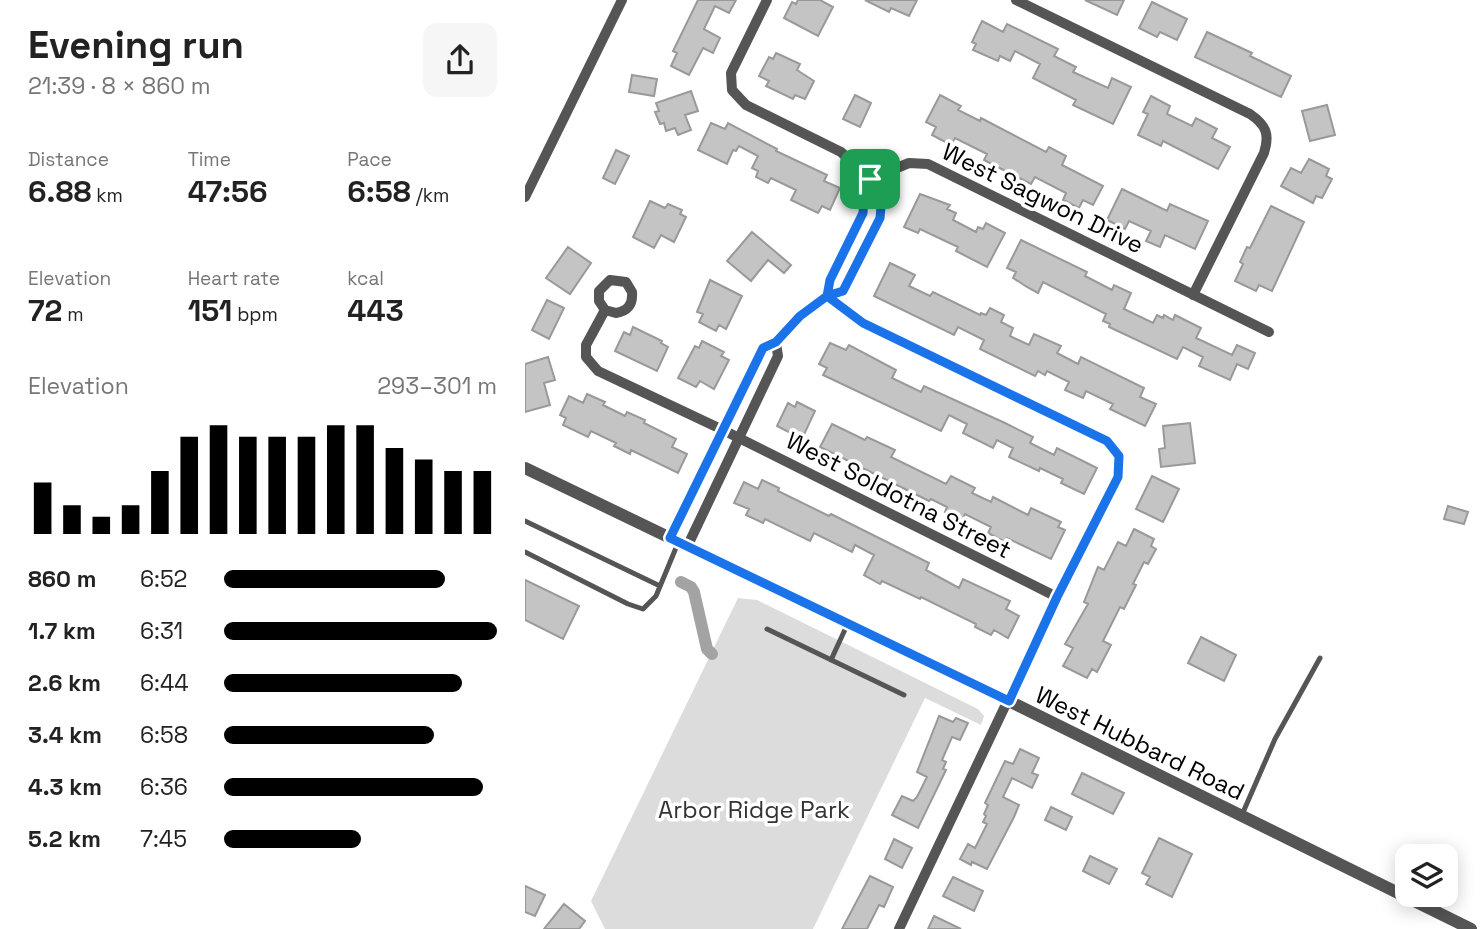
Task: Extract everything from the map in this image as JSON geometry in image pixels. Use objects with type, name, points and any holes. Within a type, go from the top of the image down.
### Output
[{"type":"street","points":[[525,197],[622,0]]},
{"type":"street","points":[[678,543],[723,430],[763,348],[776,342],[800,316],[827,296],[843,291],[880,218],[882,196],[870,179],[841,152],[746,105],[732,90],[731,73],[767,0]]},
{"type":"street","points":[[1016,0],[1250,114],[1261,122],[1267,131],[1268,142],[1264,153],[1193,295]]},
{"type":"street","points":[[1041,12],[1047,0]]},
{"type":"street","name":"West Sagwon Drive","points":[[870,179],[909,163],[928,164],[1269,332]]},
{"type":"street","points":[[827,296],[830,280],[863,213],[864,196],[870,179]]},
{"type":"street","points":[[827,296],[863,323],[1107,441],[1119,456],[1118,477],[1057,597],[899,929]]},
{"type":"street","name":"West Soldotna Street","points":[[605,310],[586,345],[586,357],[598,370],[1057,597]]},
{"type":"street","points":[[678,543],[739,438],[778,356],[776,342]]},
{"type":"street","name":"West Hubbard Road","points":[[525,468],[1009,701],[1471,929]]},
{"type":"lane","points":[[525,521],[660,586]]},
{"type":"lane","points":[[525,552],[643,609],[656,596],[678,543]]},
{"type":"lane","points":[[831,660],[848,623]]},
{"type":"lane","points":[[767,629],[904,695]]},
{"type":"lane","points":[[1241,817],[1275,738],[1320,658]]},
{"type":"green space","name":"Arbor Ridge Park","points":[[738,598],[757,600],[978,709],[984,716],[981,725],[925,698],[813,929],[605,929],[591,901]]},
{"type":"building","points":[[698,0],[736,0],[729,13],[715,6],[704,29],[720,38],[713,53],[703,48],[689,75],[671,66],[677,53],[673,51]]},
{"type":"building","points":[[798,0],[820,0],[833,7],[818,36],[784,18],[792,2],[796,4]]},
{"type":"building","points":[[865,0],[917,0],[909,16],[891,8],[889,12]]},
{"type":"building","points":[[1085,0],[1124,0],[1117,15]]},
{"type":"building","points":[[1152,2],[1187,19],[1177,40],[1160,32],[1157,37],[1139,28]]},
{"type":"building","points":[[982,21],[1003,32],[1007,24],[1058,49],[1054,56],[1076,67],[1073,72],[1108,88],[1112,78],[1131,87],[1113,124],[1073,105],[1076,100],[1033,78],[1040,64],[1015,51],[1010,61],[1000,56],[998,61],[973,50],[976,44],[972,42]]},
{"type":"building","points":[[1207,32],[1252,53],[1250,56],[1291,76],[1281,97],[1195,57]]},
{"type":"building","points":[[776,53],[800,64],[797,70],[814,81],[805,99],[795,95],[793,99],[766,86],[769,81],[759,76],[769,57],[773,59]]},
{"type":"building","points":[[632,75],[657,79],[654,96],[629,92]]},
{"type":"building","points":[[691,91],[698,111],[685,115],[691,130],[678,135],[675,128],[666,131],[664,123],[660,124],[655,112],[659,111],[656,103]]},
{"type":"building","points":[[855,95],[871,103],[860,127],[843,119]]},
{"type":"building","points":[[940,95],[961,106],[958,110],[980,121],[981,118],[1046,152],[1049,147],[1066,156],[1062,165],[1103,186],[1093,205],[1083,200],[1079,208],[1063,200],[1066,193],[1035,177],[1031,184],[984,160],[987,154],[955,138],[951,145],[932,135],[936,127],[926,122]]},
{"type":"building","points":[[1151,96],[1170,106],[1167,114],[1192,126],[1196,118],[1217,129],[1212,138],[1230,147],[1218,169],[1163,141],[1161,146],[1138,135],[1148,114],[1143,112]]},
{"type":"building","points":[[1327,105],[1335,135],[1310,141],[1302,111]]},
{"type":"building","points":[[711,123],[725,129],[728,123],[777,149],[776,151],[827,175],[824,181],[840,188],[830,210],[822,206],[818,213],[791,200],[796,190],[771,178],[768,183],[756,177],[758,171],[752,168],[758,156],[739,146],[736,151],[733,150],[727,164],[698,150]]},
{"type":"building","points":[[616,150],[629,156],[615,184],[603,178]]},
{"type":"building","points":[[1309,159],[1329,169],[1326,176],[1332,179],[1322,198],[1316,196],[1313,203],[1281,186],[1291,168],[1301,173]]},
{"type":"building","points":[[1122,189],[1167,211],[1170,204],[1208,221],[1195,249],[1165,235],[1160,247],[1146,241],[1151,231],[1129,221],[1125,229],[1107,220]]},
{"type":"building","points":[[920,194],[950,205],[947,209],[956,213],[953,220],[976,232],[978,227],[983,229],[986,223],[1005,233],[987,267],[956,251],[958,247],[920,229],[918,233],[904,227]]},
{"type":"building","points":[[650,201],[665,208],[668,204],[682,210],[680,214],[686,217],[674,242],[661,235],[654,248],[633,237]]},
{"type":"building","points":[[1271,206],[1304,222],[1272,291],[1259,285],[1256,291],[1235,281],[1247,247],[1250,248]]},
{"type":"building","points":[[752,232],[791,265],[784,273],[768,260],[751,281],[727,261]]},
{"type":"building","points":[[1021,240],[1087,272],[1085,276],[1112,290],[1114,285],[1131,293],[1124,309],[1153,323],[1157,315],[1173,320],[1175,315],[1201,328],[1196,338],[1232,355],[1237,345],[1255,353],[1248,369],[1237,364],[1230,380],[1199,366],[1203,357],[1183,347],[1177,359],[1109,327],[1110,324],[1103,321],[1106,314],[1043,282],[1038,293],[1027,287],[1013,278],[1016,272],[1007,268]]},
{"type":"building","points":[[568,247],[591,263],[570,294],[546,278]]},
{"type":"building","points":[[890,263],[915,275],[909,286],[930,296],[933,292],[980,315],[986,315],[990,308],[1004,315],[1001,322],[1013,328],[1010,336],[1029,345],[1034,334],[1061,346],[1057,353],[1078,364],[1081,357],[1144,388],[1140,397],[1156,404],[1145,426],[1110,409],[1113,404],[1086,391],[1083,398],[1065,390],[1069,382],[1047,371],[1045,375],[1038,371],[1035,376],[980,349],[984,340],[958,327],[954,335],[874,296]]},
{"type":"building","points":[[710,280],[742,296],[726,329],[719,325],[716,331],[699,322],[703,314],[697,312]]},
{"type":"building","points":[[547,300],[564,308],[549,339],[532,330]]},
{"type":"building","points":[[633,327],[662,341],[661,343],[668,347],[657,371],[615,351],[624,332],[630,335]]},
{"type":"building","points":[[702,341],[724,352],[721,356],[729,360],[714,389],[700,381],[696,387],[678,378],[695,346],[699,348]]},
{"type":"building","points":[[830,343],[846,350],[849,345],[896,370],[892,378],[921,392],[924,386],[1033,437],[1030,443],[1054,455],[1057,448],[1097,468],[1084,494],[1061,483],[1063,479],[1009,457],[1013,448],[997,440],[993,448],[963,433],[967,424],[949,415],[941,431],[823,375],[827,368],[819,364]]},
{"type":"building","points":[[548,357],[555,380],[544,383],[550,405],[525,412],[525,364]]},
{"type":"building","points":[[587,394],[625,416],[627,412],[645,420],[644,423],[676,439],[672,447],[687,454],[678,473],[631,450],[630,454],[614,446],[616,443],[591,431],[588,437],[563,425],[566,418],[560,415],[569,396],[583,403]]},
{"type":"building","points":[[797,402],[815,411],[802,439],[777,426],[788,403],[795,407]]},
{"type":"building","points":[[1190,423],[1195,463],[1161,467],[1159,449],[1165,448],[1163,426]]},
{"type":"building","points":[[832,424],[865,440],[867,437],[895,450],[891,457],[946,484],[951,476],[975,488],[972,493],[991,502],[993,497],[1028,515],[1031,508],[1061,522],[1058,527],[1065,530],[1051,559],[1007,538],[1005,542],[988,533],[991,527],[965,514],[962,520],[945,512],[947,507],[931,499],[929,501],[820,447]]},
{"type":"building","points":[[1152,476],[1179,489],[1163,522],[1136,509]]},
{"type":"building","points":[[762,480],[779,488],[778,491],[929,563],[926,570],[959,588],[963,579],[1010,601],[1006,609],[1019,616],[1008,638],[994,630],[991,635],[975,627],[976,624],[921,597],[920,599],[882,581],[880,584],[864,575],[874,555],[855,545],[852,552],[814,533],[810,541],[765,519],[763,523],[746,515],[749,509],[734,503],[744,482],[758,489]]},
{"type":"building","points":[[1448,506],[1468,512],[1464,524],[1444,519]]},
{"type":"building","points":[[1134,529],[1154,539],[1151,546],[1156,549],[1148,564],[1144,562],[1124,609],[1120,607],[1103,641],[1111,645],[1097,672],[1092,669],[1087,678],[1063,666],[1073,648],[1065,644],[1088,604],[1084,602],[1098,567],[1104,570],[1118,542],[1126,546]]},
{"type":"building","points":[[525,580],[579,606],[563,639],[525,620]]},
{"type":"building","points":[[1201,637],[1236,655],[1224,681],[1188,663]]},
{"type":"building","points":[[939,716],[953,722],[956,718],[968,723],[960,740],[952,737],[942,760],[946,762],[943,769],[946,770],[918,828],[892,815],[902,796],[913,801],[917,797],[927,777],[917,772]]},
{"type":"building","points":[[1020,749],[1039,758],[1032,773],[1038,775],[1032,788],[1012,778],[1003,797],[1019,805],[1014,817],[987,869],[972,862],[971,865],[960,859],[968,844],[975,848],[987,824],[983,822],[988,805],[985,803],[1005,761],[1013,764]]},
{"type":"building","points":[[1082,773],[1124,793],[1113,814],[1072,794]]},
{"type":"building","points":[[1051,807],[1072,817],[1066,830],[1045,820]]},
{"type":"building","points":[[1159,838],[1192,854],[1172,897],[1146,884],[1150,877],[1142,873]]},
{"type":"building","points":[[894,839],[912,848],[902,868],[885,859]]},
{"type":"building","points":[[1090,856],[1117,869],[1109,884],[1083,871]]},
{"type":"building","points":[[870,876],[893,887],[884,907],[879,905],[867,929],[842,929]]},
{"type":"building","points":[[953,877],[983,891],[974,911],[943,896]]},
{"type":"building","points":[[525,886],[545,895],[535,916],[525,912]]},
{"type":"building","points":[[564,904],[585,921],[579,929],[544,929]]},
{"type":"building","points":[[934,916],[961,929],[928,929]]},
{"type":"waterway","points":[[681,582],[691,587],[694,592],[707,649],[712,654]]},
{"type":"route","points":[[870,179],[864,196],[863,213],[830,280],[827,296],[800,316],[776,342],[763,348],[670,538],[1009,701],[1057,597],[1118,477],[1119,456],[1107,441],[863,323],[827,296],[843,291],[880,218],[882,196],[870,179]]}]
